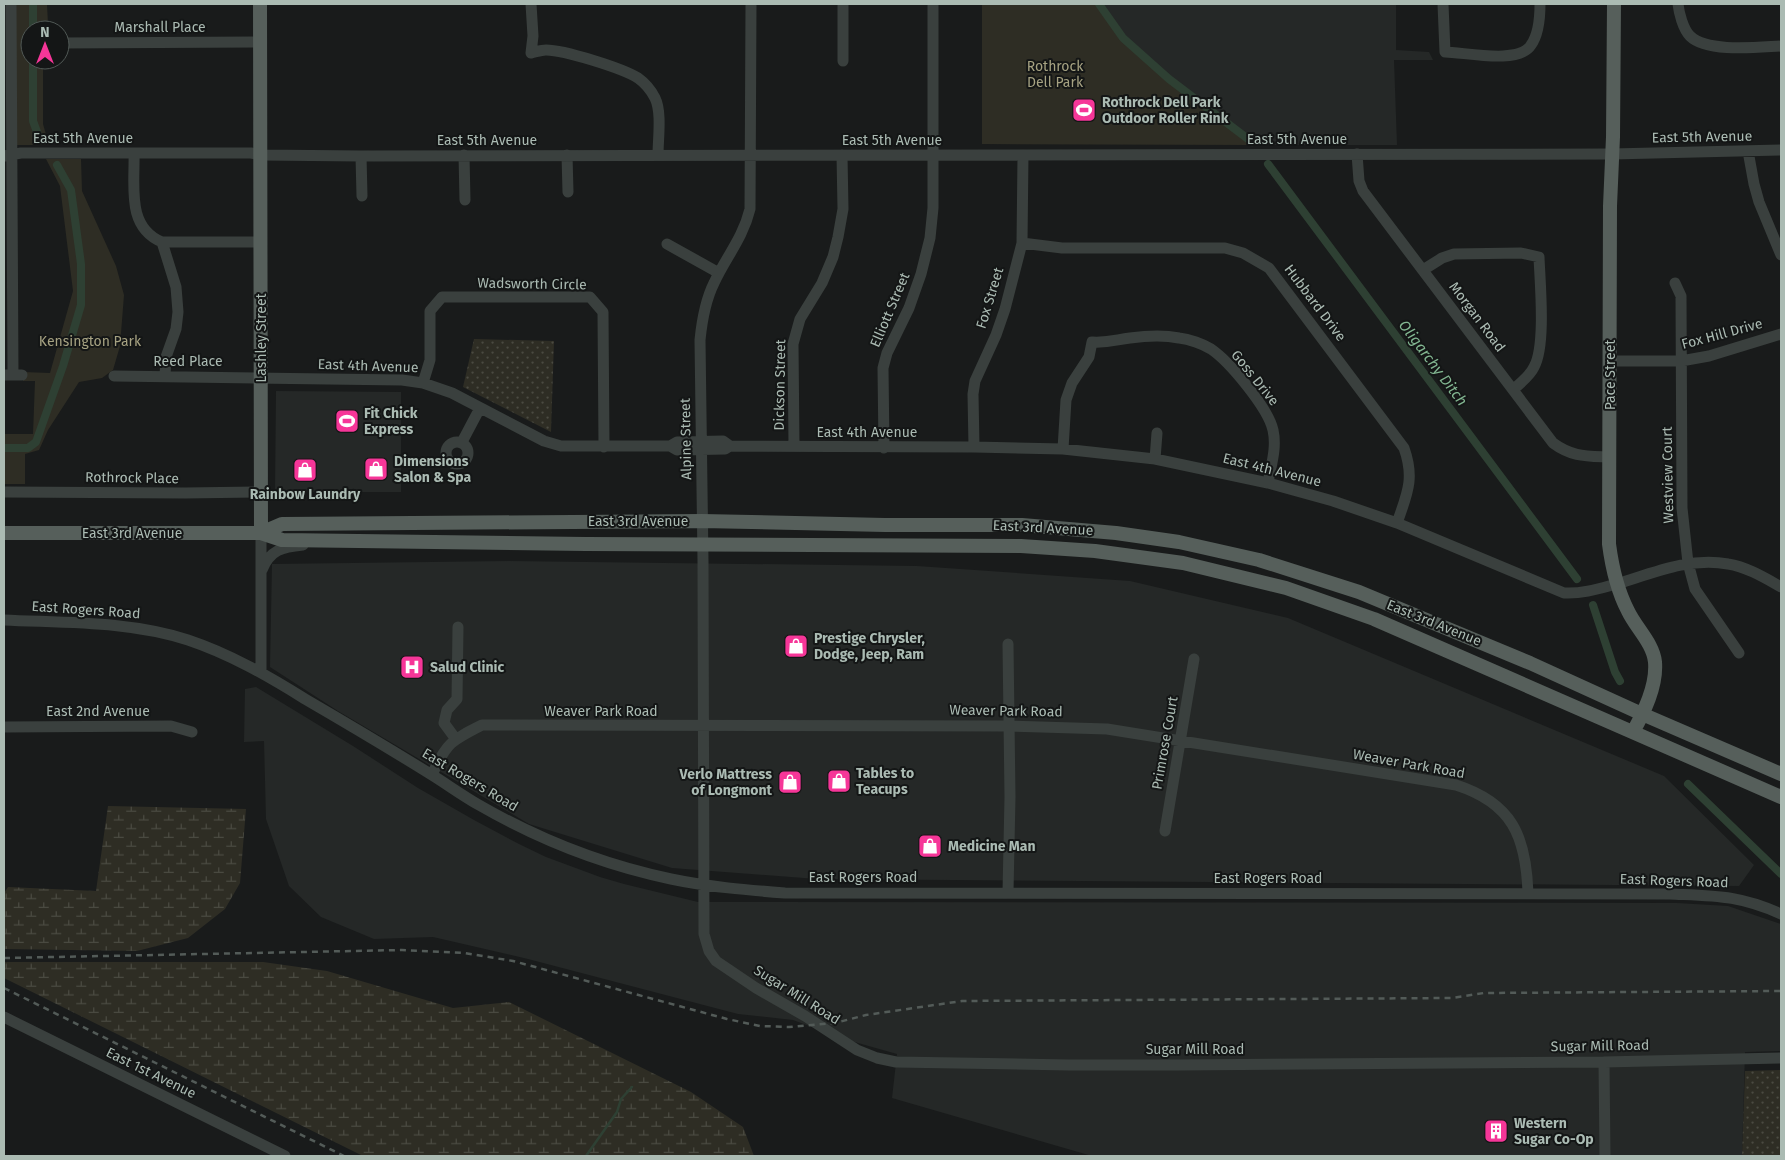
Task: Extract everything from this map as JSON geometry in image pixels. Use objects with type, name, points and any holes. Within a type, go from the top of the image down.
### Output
[{"type":"main road","name":"Lashley Street","points":[[260,4],[261,533]]},
{"type":"main road","name":"Pace Street","points":[[1614,4],[1609,544],[1617,584],[1630,615],[1654,656],[1654,678],[1642,714],[1633,732]]},
{"type":"main road","name":"East 3rd Avenue","points":[[261,533],[282,524],[702,521],[1043,526],[1132,535],[1210,548],[1293,570],[1359,592],[1530,663],[1781,774]]},
{"type":"main road","name":"East 3rd Avenue","points":[[4,533],[261,533],[282,540],[702,545],[1021,546],[1095,551],[1183,563],[1286,588],[1374,619],[1781,796]]},
{"type":"street","points":[[11,4],[7,42],[8,270],[13,375]]},
{"type":"street","points":[[531,4],[533,36],[531,53],[545,50],[562,52],[627,71],[649,88],[656,99],[658,108],[658,155]]},
{"type":"street","name":"Alpine Street","points":[[704,885],[700,340],[701,325],[708,296],[748,220],[751,198],[752,4]]},
{"type":"street","points":[[843,4],[843,61]]},
{"type":"street","name":"Elliott Street","points":[[884,448],[884,368],[887,353],[909,308],[921,274],[930,238],[933,208],[933,4]]},
{"type":"street","points":[[1443,4],[1445,52],[1479,56],[1509,56],[1530,47],[1537,32],[1540,4]]},
{"type":"street","points":[[1678,4],[1683,22],[1690,36],[1703,43],[1724,48],[1781,46]]},
{"type":"street","name":"Marshall Place","points":[[70,43],[260,42]]},
{"type":"street","name":"East 5th Avenue","points":[[8,156],[21,153],[251,153],[261,155],[361,156],[1612,154],[1781,150]]},
{"type":"street","points":[[1748,151],[1759,202],[1781,255]]},
{"type":"street","points":[[134,153],[135,210],[138,221],[153,238],[162,242],[261,242]]},
{"type":"street","name":"Morgan Road","points":[[1357,154],[1359,181],[1363,191],[1553,442],[1563,450],[1575,455],[1609,457]]},
{"type":"street","points":[[464,155],[465,200]]},
{"type":"street","points":[[567,155],[568,192]]},
{"type":"street","name":"Dickson Street","points":[[794,446],[793,344],[800,319],[822,283],[833,257],[843,209],[842,155]]},
{"type":"street","name":"Fox Street","points":[[974,447],[973,394],[975,381],[996,335],[1005,309],[1022,243],[1024,155]]},
{"type":"street","points":[[361,156],[362,196]]},
{"type":"street","points":[[162,242],[176,287],[178,312],[176,329],[166,356],[165,376]]},
{"type":"street","name":"Hubbard Drive","points":[[1022,243],[1062,248],[1225,248],[1243,253],[1269,268],[1404,448],[1410,474],[1410,486],[1397,523]]},
{"type":"street","points":[[667,244],[719,273]]},
{"type":"street","points":[[1423,270],[1442,258],[1454,254],[1521,253],[1539,257],[1539,356],[1534,368],[1513,390]]},
{"type":"street","name":"Westview Court","points":[[1675,283],[1681,296],[1682,508],[1688,563],[1695,589],[1739,653]]},
{"type":"street","name":"Wadsworth Circle","points":[[423,382],[430,360],[430,311],[442,297],[590,297],[603,312],[604,447]]},
{"type":"street","name":"Fox Hill Drive","points":[[1610,361],[1681,360],[1709,356],[1781,334]]},
{"type":"street","name":"Goss Drive","points":[[1063,449],[1066,400],[1072,383],[1089,357],[1092,342],[1108,343],[1131,338],[1160,336],[1178,337],[1211,349],[1232,369],[1267,415],[1275,443],[1268,482]]},
{"type":"street","name":"Reed Place","points":[[114,376],[262,377]]},
{"type":"street","name":"East 4th Avenue","points":[[262,377],[423,382],[560,446],[670,446],[677,450],[700,445],[725,449],[730,446],[974,447],[1063,449],[1155,459],[1268,482],[1333,501],[1397,523],[1564,593],[1586,592],[1688,563],[1709,562],[1730,564],[1781,584]]},
{"type":"street","points":[[462,442],[480,408]]},
{"type":"street","points":[[1155,459],[1157,433]]},
{"type":"street","name":"Rothrock Place","points":[[4,492],[185,494],[261,492]]},
{"type":"street","name":"Lashley Street","points":[[261,533],[261,672]]},
{"type":"street","points":[[261,574],[266,559],[285,547],[331,545],[348,540]]},
{"type":"street","name":"East Rogers Road","points":[[4,620],[121,625],[153,630],[216,650],[261,672],[432,775],[478,805],[550,841],[628,868],[704,885],[785,893],[1528,893],[1717,896],[1749,902],[1781,914]]},
{"type":"street","points":[[455,738],[444,723],[447,710],[457,699],[458,627]]},
{"type":"street","points":[[1008,644],[1010,726],[1008,892]]},
{"type":"street","name":"Primrose Court","points":[[1165,831],[1194,659]]},
{"type":"street","name":"Weaver Park Road","points":[[432,775],[441,755],[455,738],[482,725],[1010,726],[1097,728],[1456,785],[1471,790],[1492,801],[1512,822],[1525,861],[1528,893]]},
{"type":"street","name":"East 2nd Avenue","points":[[4,726],[171,726],[192,732]]},
{"type":"street","name":"Sugar Mill Road","points":[[704,885],[704,934],[709,952],[716,961],[857,1050],[886,1060],[911,1063],[1059,1065],[1604,1062],[1781,1058]]},
{"type":"street","name":"East 1st Avenue","points":[[4,1017],[285,1156]]},
{"type":"street","points":[[1604,1062],[1605,1156]]},
{"type":"shaded area","points":[[1099,4],[1396,4],[1396,50],[1429,52],[1433,60],[1394,60],[1397,145],[1253,145],[1169,79],[1123,38]]},
{"type":"shaded area","points":[[276,391],[401,392],[401,492],[275,492]]},
{"type":"shaded area","points":[[509,561],[917,566],[1130,581],[1288,618],[1664,776],[1754,865],[1739,886],[817,879],[672,868],[529,824],[338,711],[270,667],[272,564]]},
{"type":"shaded area","points":[[256,687],[418,788],[519,844],[546,857],[600,877],[698,902],[1677,903],[1728,906],[1781,924],[1781,1051],[1745,1052],[1742,1156],[1092,1156],[892,1098],[897,1054],[844,1039],[793,1020],[738,1014],[528,959],[433,937],[374,939],[321,917],[289,886],[266,819],[264,741],[244,742],[245,689]]},
{"type":"green space","points":[[16,4],[47,4],[48,20],[20,20],[20,70],[43,70],[43,124],[49,145],[16,145]]},
{"type":"green space","name":"Rothrock Dell Park","points":[[982,4],[1099,4],[1123,38],[1169,79],[1253,145],[982,144]]},
{"type":"green space","name":"Kensington Park","points":[[46,159],[81,159],[82,191],[116,266],[124,295],[120,346],[113,370],[102,378],[79,382],[48,430],[39,450],[25,454],[25,484],[4,484],[4,434],[33,434],[35,381],[23,381],[23,372],[50,373],[73,291],[60,186]]},
{"type":"green space","points":[[474,339],[554,341],[551,432],[463,387]]},
{"type":"green space","points":[[108,806],[246,809],[240,883],[225,909],[188,938],[137,951],[4,949],[4,893],[8,887],[96,891]]},
{"type":"green space","points":[[4,962],[263,962],[327,971],[453,1008],[509,1002],[691,1092],[743,1127],[754,1156],[363,1156],[4,978]]},
{"type":"green space","points":[[1781,1070],[1781,1156],[1742,1156],[1745,1071]]},
{"type":"waterway","points":[[33,4],[33,20]]},
{"type":"waterway","name":"Oligarchy Ditch","points":[[1099,4],[1123,38],[1169,79],[1252,142]]},
{"type":"waterway","points":[[33,70],[33,121],[40,140]]},
{"type":"waterway","name":"Oligarchy Ditch","points":[[1268,164],[1577,579]]},
{"type":"waterway","points":[[4,448],[28,448],[36,442],[63,366],[81,305],[81,264],[71,190],[57,165]]},
{"type":"waterway","name":"Oligarchy Ditch","points":[[1593,605],[1615,672],[1620,681]]},
{"type":"waterway","name":"Oligarchy Ditch","points":[[1688,784],[1781,874]]},
{"type":"waterway","points":[[586,1156],[617,1112],[621,1099],[632,1087]]},
{"type":"railway","points":[[4,958],[402,950],[464,953],[513,961],[727,1019],[760,1026],[789,1027],[835,1023],[866,1015],[962,1001],[1452,998],[1484,993],[1781,991]]},
{"type":"railway","points":[[4,988],[344,1156]]},
{"type":"place","name":"Rothrock Dell Park Outdoor Roller Rink","points":[[1084,110]]},
{"type":"place","name":"Fit Chick Express","points":[[347,421]]},
{"type":"place","name":"Dimensions Salon & Spa","points":[[376,469]]},
{"type":"place","name":"Rainbow Laundry","points":[[305,470]]},
{"type":"place","name":"Prestige Chrysler, Dodge, Jeep, Ram","points":[[796,646]]},
{"type":"place","name":"Salud Clinic","points":[[412,667]]},
{"type":"place","name":"Tables to Teacups","points":[[839,781]]},
{"type":"place","name":"Verlo Mattress of Longmont","points":[[790,782]]},
{"type":"place","name":"Medicine Man","points":[[930,846]]},
{"type":"place","name":"Western Sugar Co-Op","points":[[1496,1131]]}]
